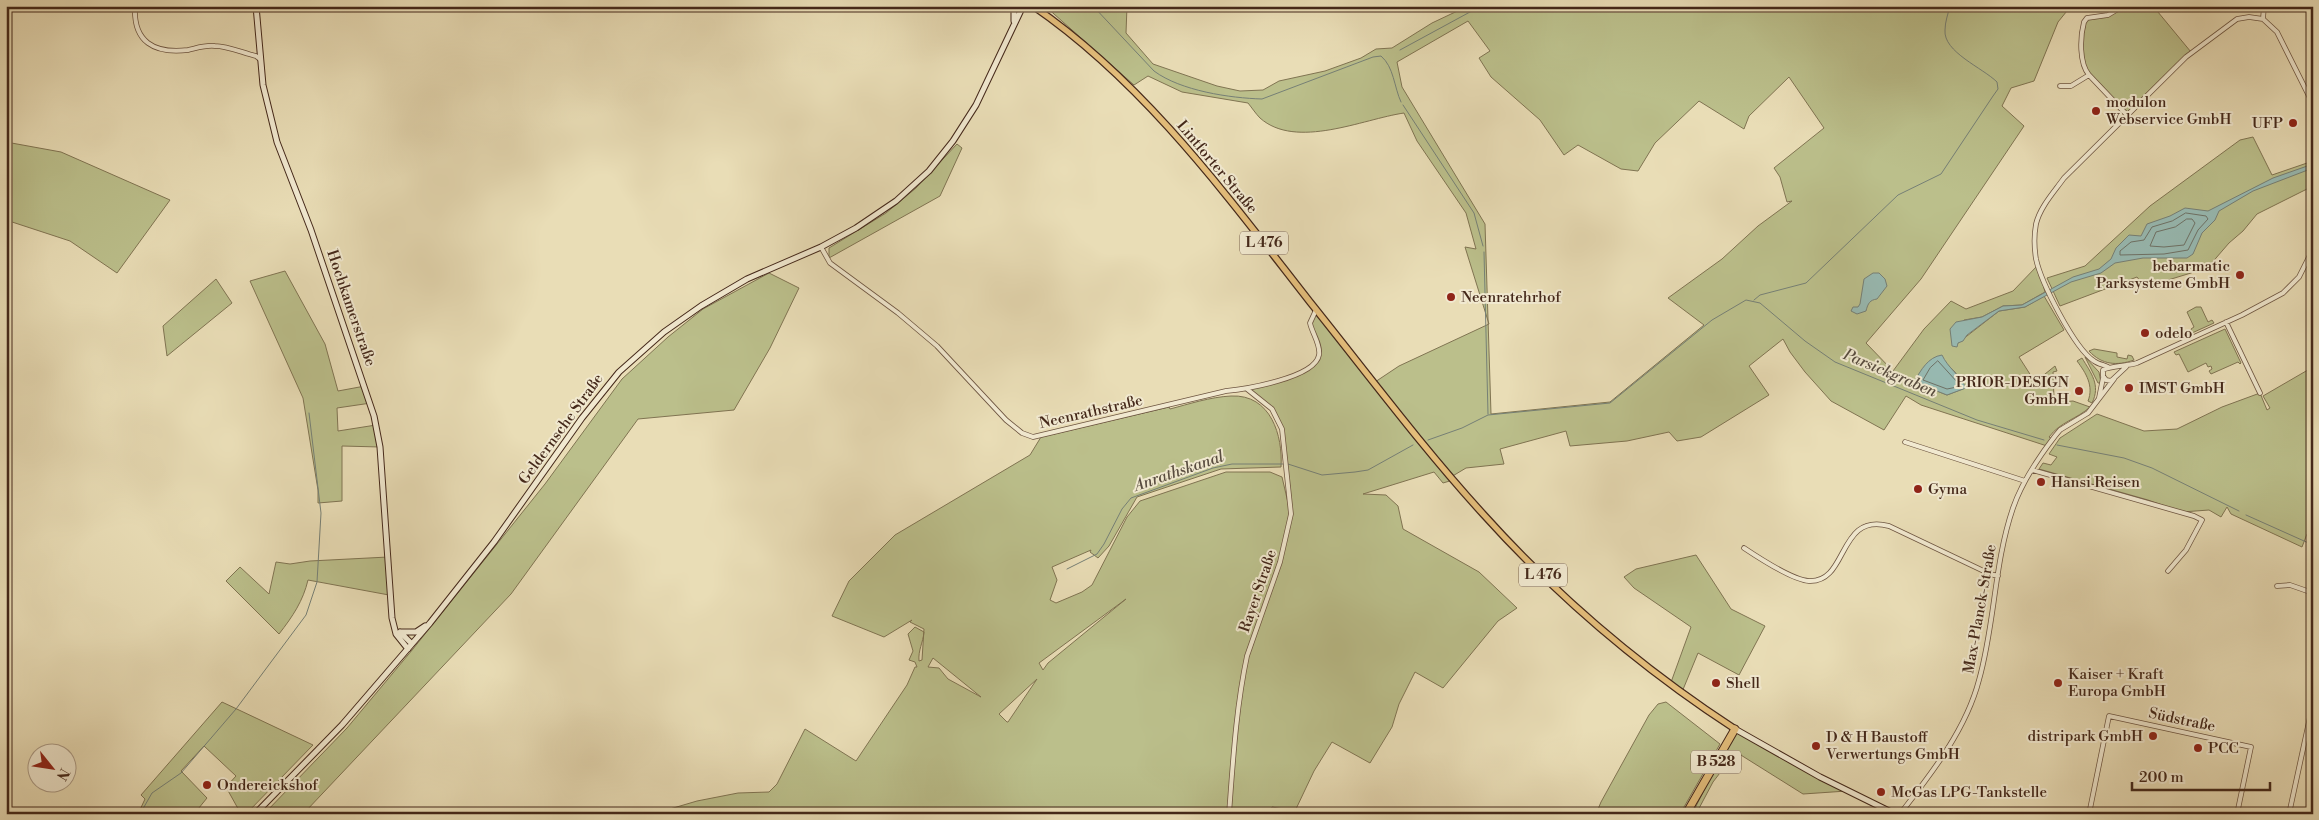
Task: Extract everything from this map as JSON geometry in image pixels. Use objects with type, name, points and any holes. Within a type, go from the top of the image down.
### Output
[{"type":"highway","name":"B 528","points":[[1686,814],[1735,728]]},
{"type":"main road","name":"Hochkamerstraße","points":[[256,6],[263,86],[277,142],[311,230],[374,416],[380,447],[393,624],[396,634],[410,646]]},
{"type":"main road","points":[[1014,6],[1014,24]]},
{"type":"main road","name":"Geldernsche Straße","points":[[255,814],[342,725],[430,624],[494,542],[582,418],[619,372],[664,332],[701,306],[747,279],[821,247],[856,228],[896,201],[929,171],[953,141],[976,105],[1023,6]]},
{"type":"main road","name":"Lintforter Straße","points":[[1033,6],[1110,69],[1149,107],[1197,161],[1419,438],[1485,516],[1581,612],[1676,689],[1735,728]]},
{"type":"main road","points":[[393,624],[410,646]]},
{"type":"main road","points":[[400,632],[416,632],[430,624]]},
{"type":"main road","name":"L 476","points":[[1735,728],[1796,764],[1895,814]]},
{"type":"street","points":[[135,6],[136,28],[141,37],[155,47],[175,51],[216,46],[256,56],[260,60]]},
{"type":"street","points":[[2123,6],[2108,15],[2087,18],[2084,22],[2083,57],[2084,70],[2126,114]]},
{"type":"street","points":[[2263,19],[2264,6]]},
{"type":"street","points":[[2313,104],[2277,32],[2263,19],[2249,17],[2237,19],[2186,57],[2069,171],[2040,216],[2034,240],[2036,258],[2050,295],[2084,353],[2096,362],[2111,367],[2126,367],[2275,298],[2290,288],[2299,277],[2313,249]]},
{"type":"street","points":[[2060,86],[2071,86],[2088,75]]},
{"type":"street","name":"Neenrathstraße","points":[[821,247],[830,264],[898,313],[937,346],[1006,420],[1027,436],[1038,436],[1226,391],[1246,389],[1280,381],[1307,370],[1316,362],[1320,352],[1310,323],[1316,310]]},
{"type":"street","points":[[2226,322],[2260,393]]},
{"type":"street","points":[[2096,362],[2102,376],[2108,381],[2115,378],[2116,372],[2111,367]]},
{"type":"street","points":[[2096,404],[2101,392],[2104,370],[2111,367]]},
{"type":"street","name":"Max-Planck-Straße","points":[[1900,814],[1963,722],[1972,701],[1988,640],[2010,517],[2025,481],[2060,430],[2088,413],[2126,367]]},
{"type":"street","name":"Rayer Straße","points":[[1229,814],[1235,726],[1245,664],[1280,562],[1291,514],[1282,430],[1272,409],[1246,389]]},
{"type":"street","points":[[1905,442],[2025,481]]},
{"type":"street","points":[[2032,470],[2194,516],[2202,520],[2186,550],[2168,571]]},
{"type":"street","points":[[1744,548],[1794,576],[1809,581],[1818,580],[1833,569],[1854,533],[1868,524],[1878,523],[1889,526],[1990,574],[1998,576]]},
{"type":"street","points":[[2277,586],[2290,585],[2313,593]]},
{"type":"street","points":[[2289,814],[2313,703]]},
{"type":"street","name":"Südstraße","points":[[2089,814],[2109,716],[2251,747],[2237,814]]},
{"type":"green space","points":[[1045,6],[1127,6],[1126,33],[1153,64],[1217,86],[1240,91],[1263,90],[1279,81],[1325,71],[1361,58],[1376,49],[1392,48],[1432,23],[1468,6],[2071,6],[2058,22],[2034,81],[2011,88],[2002,106],[2024,126],[1921,279],[1866,343],[1893,371],[1924,329],[1951,301],[1966,309],[2013,291],[2038,265],[2045,292],[2022,305],[2003,306],[1982,317],[1964,320],[1958,343],[1999,311],[2025,307],[2044,296],[2064,330],[2019,357],[2035,382],[2055,366],[2057,371],[2053,372],[2054,399],[2060,399],[2060,402],[2073,401],[2090,407],[2053,432],[2049,437],[2052,439],[2047,446],[1921,405],[1906,396],[1884,430],[1831,401],[1805,372],[1783,339],[1749,366],[1769,395],[1701,437],[1677,441],[1669,432],[1627,441],[1570,446],[1566,431],[1500,449],[1504,464],[1466,468],[1451,477],[1453,480],[1443,483],[1434,472],[1363,494],[1386,495],[1398,506],[1403,529],[1479,572],[1517,608],[1498,621],[1443,688],[1415,672],[1399,704],[1392,727],[1370,763],[1332,742],[1314,771],[1295,811],[1272,807],[1270,814],[653,814],[697,801],[738,793],[769,792],[777,784],[805,729],[856,761],[907,685],[915,667],[917,667],[915,662],[909,660],[913,651],[908,634],[915,627],[924,632],[924,629],[910,622],[912,620],[884,637],[832,616],[849,581],[895,535],[1030,455],[1041,437],[1169,407],[1170,409],[1207,399],[1231,396],[1245,397],[1265,409],[1277,430],[1280,443],[1281,467],[1221,469],[1137,497],[1109,546],[1098,558],[1090,552],[1091,550],[1052,567],[1057,580],[1050,600],[1056,603],[1082,592],[1092,585],[1127,517],[1140,501],[1226,472],[1270,472],[1282,477],[1289,507],[1282,429],[1272,409],[1247,389],[1294,375],[1316,362],[1320,352],[1310,323],[1316,310],[1375,382],[1399,366],[1488,324],[1491,414],[1610,402],[1704,325],[1668,298],[1722,259],[1758,226],[1792,201],[1787,202],[1780,177],[1774,168],[1824,128],[1789,77],[1749,116],[1744,129],[1699,101],[1655,143],[1638,171],[1621,169],[1578,145],[1564,155],[1540,120],[1491,77],[1479,58],[1490,51],[1468,21],[1397,62],[1402,87],[1485,224],[1488,321],[1465,247],[1476,249],[1466,213],[1417,141],[1404,113],[1330,130],[1292,132],[1275,127],[1260,118],[1248,103],[1182,92],[1148,76],[1134,85]],"holes":[[[1946,363],[1955,372],[1965,388],[1947,395],[1914,382]],[[1126,599],[1048,663],[1043,670],[1039,663]],[[924,635],[922,660],[919,661],[919,657]],[[933,658],[981,697],[948,679],[939,668],[928,667]],[[1037,679],[1008,722],[999,714]]]},
{"type":"green space","points":[[2123,6],[2153,6],[2191,52],[2126,114],[2084,70],[2082,40],[2087,18],[2098,18]]},
{"type":"green space","points":[[2253,137],[2272,175],[2313,161],[2313,186],[2257,214],[2210,265],[2145,287],[2137,277],[2060,306],[2047,278],[2085,266],[2150,206],[2240,140]]},
{"type":"green space","points":[[6,142],[61,152],[170,200],[117,273],[70,241],[6,220]]},
{"type":"green space","points":[[957,144],[962,148],[940,196],[829,258],[829,248],[886,213],[916,188]]},
{"type":"green space","points":[[285,271],[325,344],[338,391],[365,386],[371,403],[337,408],[338,431],[376,425],[380,447],[342,446],[342,501],[318,503],[318,490],[303,398],[250,281]]},
{"type":"green space","points":[[769,273],[799,288],[770,348],[734,410],[638,419],[511,594],[304,814],[264,814],[347,728],[413,649],[545,484],[622,379],[668,337],[703,309]]},
{"type":"green space","points":[[216,279],[232,303],[167,356],[163,326]]},
{"type":"green space","points":[[2196,307],[2201,307],[2208,322],[2212,320],[2214,323],[2192,333],[2191,329],[2194,327],[2187,312]]},
{"type":"green space","points":[[2225,329],[2241,363],[2238,362],[2211,374],[2209,371],[2212,369],[2211,366],[2208,367],[2206,363],[2188,372],[2179,354],[2176,355],[2174,352]]},
{"type":"green space","points":[[2094,349],[2117,353],[2117,357],[2127,359],[2128,355],[2132,356],[2134,360],[2122,363],[2104,362],[2089,351]]},
{"type":"green space","points":[[2085,357],[2099,372],[2101,383],[2098,383]]},
{"type":"green space","points":[[2082,358],[2094,379],[2096,390],[2092,403],[2088,401],[2090,385],[2077,361]]},
{"type":"green space","points":[[2313,367],[2313,537],[2307,534],[2302,547],[2231,514],[2227,507],[2221,517],[2209,510],[2182,512],[2148,500],[2039,469],[2043,463],[2051,465],[2057,457],[2049,454],[2060,438],[2097,414],[2144,431],[2177,429],[2222,407],[2260,393],[2267,410],[2270,408],[2263,396]]},
{"type":"green space","points":[[1696,555],[1731,609],[1765,626],[1739,675],[1698,653],[1682,692],[1670,685],[1691,627],[1634,588],[1624,577],[1636,569]]},
{"type":"green space","points":[[388,557],[389,595],[308,580],[297,608],[279,634],[226,581],[240,567],[269,594],[276,562],[290,564],[310,561]]},
{"type":"green space","points":[[222,702],[313,745],[246,814],[241,814],[226,787],[236,776],[204,746],[181,771],[207,798],[194,814],[138,814],[145,799],[141,795]]},
{"type":"green space","points":[[1666,702],[1720,744],[1680,814],[1596,814],[1649,715],[1658,704]]},
{"type":"green space","points":[[1735,729],[1847,791],[1803,794],[1736,752],[1713,782],[1696,814],[1692,814]]},
{"type":"water","points":[[2313,164],[2313,168],[2253,191],[2219,211],[2215,220],[2202,233],[2193,254],[2187,258],[2143,258],[2115,263],[2101,273],[2071,282],[2025,307],[1999,311],[1967,335],[1963,341],[1958,343],[1957,347],[1952,346],[1950,329],[1956,322],[1982,317],[2003,306],[2022,305],[2073,277],[2099,269],[2111,259],[2116,248],[2129,235],[2141,236],[2147,224],[2170,216],[2185,208],[2208,211],[2273,178]]},
{"type":"water","points":[[1873,273],[1879,273],[1885,279],[1887,286],[1877,299],[1870,302],[1866,311],[1857,314],[1851,311],[1853,307],[1858,307],[1860,304],[1864,279]]},
{"type":"water","points":[[1942,355],[1966,388],[1947,395],[1914,382],[1929,361]]},
{"type":"waterway","points":[[1093,6],[1154,71],[1178,84],[1221,95],[1262,99],[1373,57],[1381,56],[1389,66],[1401,102]]},
{"type":"waterway","points":[[1400,50],[1481,6]]},
{"type":"waterway","points":[[1754,300],[1760,295],[1806,283],[1898,195],[1941,174],[1998,89],[1997,82],[1965,59],[1950,45],[1946,38],[1945,30],[1950,6]]},
{"type":"waterway","points":[[1403,105],[1474,213],[1483,246]]},
{"type":"waterway","points":[[1484,252],[1488,414]]},
{"type":"waterway","points":[[1428,440],[1462,428],[1488,415],[1610,403],[1712,320],[1746,300],[1760,303],[1805,341],[1835,362],[1977,420],[2044,440]]},
{"type":"waterway","points":[[140,814],[152,793],[181,773],[236,709],[306,615],[317,582],[321,513],[309,413]]},
{"type":"waterway","name":"Anrathskanal","points":[[1288,464],[1322,475],[1355,472],[1368,470],[1413,445]]},
{"type":"waterway","name":"Parsickgraben","points":[[2057,445],[2124,458],[2152,468],[2239,511]]},
{"type":"waterway","name":"Anrathskanal","points":[[1067,569],[1097,554],[1122,509],[1131,498],[1213,468],[1232,464],[1284,464]]},
{"type":"waterway","name":"Parsickgraben","points":[[2246,515],[2313,545]]},
{"type":"place","name":"modulon Webservice GmbH","points":[[2096,111]]},
{"type":"place","name":"UFP","points":[[2293,123]]},
{"type":"place","name":"bebarmatic Parksysteme GmbH","points":[[2240,275]]},
{"type":"place","name":"Neenratehrhof","points":[[1451,297]]},
{"type":"place","name":"odelo","points":[[2145,333]]},
{"type":"place","name":"IMST GmbH","points":[[2129,388]]},
{"type":"place","name":"PRIOR-DESIGN GmbH","points":[[2079,391]]},
{"type":"place","name":"Hansi Reisen","points":[[2041,482]]},
{"type":"place","name":"Gyma","points":[[1918,489]]},
{"type":"place","name":"Shell","points":[[1716,683]]},
{"type":"place","name":"Kaiser + Kraft Europa GmbH","points":[[2058,683]]},
{"type":"place","name":"distripark GmbH","points":[[2153,736]]},
{"type":"place","name":"D & H Baustoff Verwertungs GmbH","points":[[1816,746]]},
{"type":"place","name":"PCC","points":[[2198,748]]},
{"type":"place","name":"Ondereickshof","points":[[207,785]]},
{"type":"place","name":"McGas LPG-Tankstelle","points":[[1881,792]]}]
